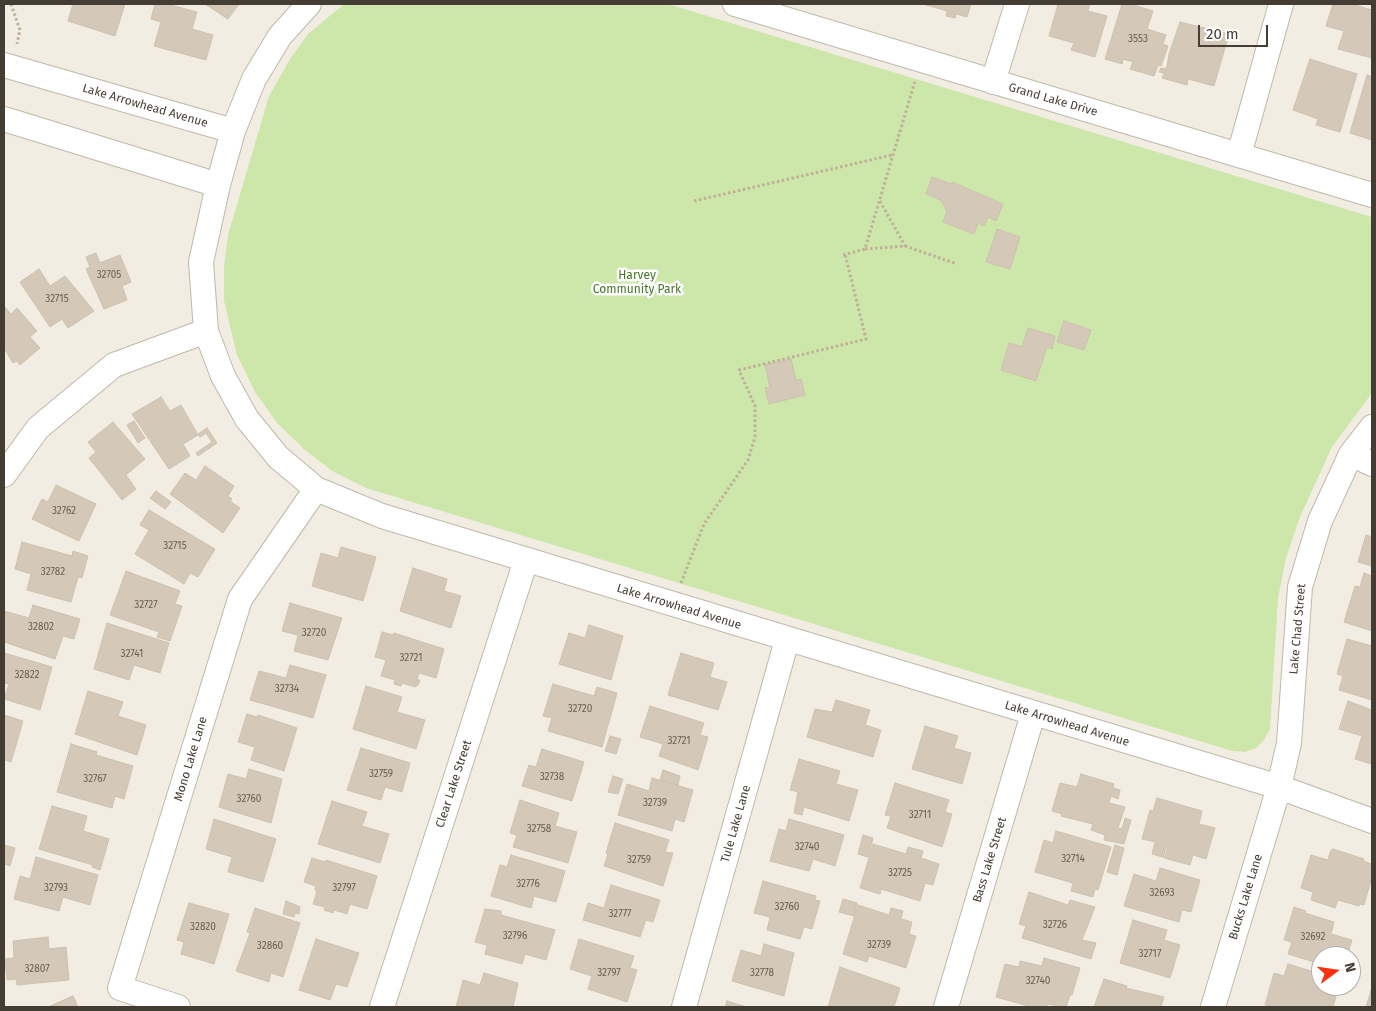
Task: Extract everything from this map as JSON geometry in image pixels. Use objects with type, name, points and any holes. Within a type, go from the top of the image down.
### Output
[{"type":"street","points":[[234,131],[254,79],[280,36],[309,4]]},
{"type":"street","points":[[992,82],[1017,4]]},
{"type":"street","points":[[1239,155],[1282,4]]},
{"type":"street","name":"Grand Lake Drive","points":[[745,5],[921,61],[1372,195]]},
{"type":"street","name":"Lake Arrowhead Avenue","points":[[9,66],[234,131],[218,185],[201,262],[206,331],[223,376],[247,419],[278,457],[316,490],[382,516],[787,640],[1279,787],[1372,821]]},
{"type":"street","points":[[4,120],[218,185]]},
{"type":"street","points":[[4,475],[38,428],[114,365],[206,331]]},
{"type":"street","name":"Lake Chad Street","points":[[1279,787],[1289,743],[1300,588],[1320,521],[1362,459],[1372,427]]},
{"type":"street","name":"Mono Lake Lane","points":[[178,1007],[120,988],[240,599],[316,490]]},
{"type":"street","name":"Clear Lake Street","points":[[382,1007],[526,560]]},
{"type":"street","name":"Tule Lake Lane","points":[[684,1007],[787,640]]},
{"type":"street","name":"Bass Lake Street","points":[[946,1007],[1033,714]]},
{"type":"street","name":"Bucks Lake Lane","points":[[1213,1007],[1279,787]]},
{"type":"path","points":[[9,66],[20,30],[11,4]]},
{"type":"path","points":[[865,249],[921,61]]},
{"type":"path","points":[[694,202],[893,154]]},
{"type":"path","points":[[879,200],[905,246]]},
{"type":"path","points":[[675,606],[683,576],[704,524],[748,460],[755,438],[756,406],[739,370],[866,340],[844,254],[865,249],[905,246],[957,264]]},
{"type":"green space","name":"Harvey Community Park","points":[[344,4],[668,4],[1372,217],[1372,393],[1332,447],[1300,517],[1286,558],[1278,598],[1270,729],[1264,740],[1256,748],[1245,752],[1232,751],[366,488],[332,471],[305,450],[277,423],[255,392],[237,355],[224,301],[224,267],[228,235],[269,96],[290,59],[308,34]]},
{"type":"building","points":[[73,4],[125,4],[115,36],[68,21]]},
{"type":"building","points":[[155,4],[167,4],[197,12],[192,29],[213,35],[206,60],[154,46],[161,22],[151,19]]},
{"type":"building","points":[[205,4],[239,4],[228,19]]},
{"type":"building","points":[[923,4],[971,4],[967,17],[956,14],[955,18],[946,16],[947,11]]},
{"type":"building","points":[[1058,4],[1090,4],[1088,11],[1107,16],[1095,57],[1071,50],[1074,43],[1049,36]]},
{"type":"building","points":[[1122,4],[1130,4],[1153,11],[1147,29],[1166,35],[1163,44],[1168,46],[1161,66],[1158,65],[1154,76],[1130,69],[1133,62],[1123,59],[1122,64],[1105,59]]},
{"type":"building","points":[[1333,4],[1352,4],[1372,10],[1370,23],[1372,24],[1372,58],[1338,49],[1344,31],[1326,26]]},
{"type":"building","points":[[1180,22],[1229,34],[1214,86],[1188,79],[1187,85],[1162,78],[1164,73],[1159,72],[1161,68],[1165,69],[1167,67],[1169,54]]},
{"type":"building","points":[[1310,59],[1357,74],[1340,132],[1316,125],[1318,119],[1293,110]]},
{"type":"building","points":[[1367,75],[1372,77],[1372,140],[1350,133]]},
{"type":"building","points":[[932,177],[951,184],[952,182],[1003,204],[996,221],[988,217],[984,226],[978,223],[974,234],[943,222],[947,211],[941,200],[926,194]]},
{"type":"building","points":[[997,229],[1020,237],[1010,269],[986,262]]},
{"type":"building","points":[[96,253],[100,263],[120,255],[131,282],[122,286],[127,300],[104,309],[86,269],[90,267],[86,257]]},
{"type":"building","points":[[39,269],[50,286],[65,276],[94,311],[68,328],[62,319],[50,327],[20,282]]},
{"type":"building","points":[[4,306],[11,314],[17,308],[37,331],[30,337],[40,348],[20,365],[17,361],[13,363],[4,348]]},
{"type":"building","points":[[1064,321],[1091,330],[1084,350],[1057,342]]},
{"type":"building","points":[[1028,328],[1055,336],[1052,349],[1047,347],[1036,381],[1001,370],[1009,343],[1022,347]]},
{"type":"building","points":[[791,359],[796,380],[801,379],[805,395],[769,404],[765,388],[770,387],[765,365]]},
{"type":"building","points":[[161,397],[170,411],[181,405],[198,435],[183,444],[190,456],[169,469],[132,414]]},
{"type":"building","points":[[134,421],[145,438],[138,443],[127,425]]},
{"type":"building","points":[[113,422],[145,459],[126,475],[136,489],[122,500],[89,458],[96,452],[88,442]]},
{"type":"building","points":[[207,428],[217,443],[198,456],[196,453],[212,442],[206,433],[200,437],[198,434]]},
{"type":"building","points":[[205,466],[234,486],[228,496],[232,499],[230,501],[240,508],[223,533],[170,494],[185,473],[196,480]]},
{"type":"building","points":[[56,485],[96,504],[79,541],[32,519],[42,499],[48,502]]},
{"type":"building","points":[[156,491],[171,502],[165,509],[150,498]]},
{"type":"building","points":[[149,510],[215,549],[198,577],[190,573],[184,584],[135,554],[149,530],[140,525]]},
{"type":"building","points":[[1366,535],[1372,537],[1372,566],[1358,562]]},
{"type":"building","points":[[22,542],[72,556],[73,551],[88,556],[82,578],[78,577],[71,602],[27,590],[31,574],[15,569]]},
{"type":"building","points":[[341,547],[376,557],[363,601],[312,586],[321,553],[338,558]]},
{"type":"building","points":[[413,568],[447,579],[444,591],[461,596],[451,628],[400,611]]},
{"type":"building","points":[[126,571],[180,591],[175,604],[182,606],[170,641],[157,637],[159,632],[110,615]]},
{"type":"building","points":[[1364,573],[1372,576],[1372,631],[1344,622],[1355,586],[1360,587]]},
{"type":"building","points":[[290,603],[342,618],[328,660],[294,651],[298,635],[282,631]]},
{"type":"building","points":[[33,605],[80,619],[74,639],[63,636],[55,659],[4,642],[4,611],[29,618]]},
{"type":"building","points":[[107,623],[169,643],[160,673],[134,665],[129,680],[94,669]]},
{"type":"building","points":[[589,625],[623,636],[611,680],[559,664],[569,633],[585,638]]},
{"type":"building","points":[[382,632],[393,635],[394,633],[444,649],[436,678],[419,673],[417,680],[420,680],[415,687],[402,683],[401,686],[394,684],[395,680],[381,676],[386,660],[375,657]]},
{"type":"building","points":[[1347,639],[1372,646],[1372,700],[1339,690],[1343,676],[1337,674]]},
{"type":"building","points":[[4,653],[52,667],[40,710],[4,699],[9,684],[4,683]]},
{"type":"building","points":[[681,653],[714,663],[710,677],[727,682],[718,710],[668,695]]},
{"type":"building","points":[[290,665],[326,675],[313,718],[250,700],[259,671],[286,678]]},
{"type":"building","points":[[553,684],[594,696],[597,687],[617,693],[602,747],[548,731],[552,718],[543,716]]},
{"type":"building","points":[[366,686],[402,697],[397,712],[425,720],[416,749],[353,729]]},
{"type":"building","points":[[88,691],[123,702],[118,716],[146,725],[137,755],[75,734]]},
{"type":"building","points":[[836,700],[870,710],[865,725],[881,730],[873,757],[807,737],[815,709],[832,712]]},
{"type":"building","points":[[1348,701],[1372,710],[1372,764],[1355,759],[1362,736],[1339,729]]},
{"type":"building","points":[[650,706],[704,723],[700,735],[708,737],[698,770],[659,756],[663,744],[640,737]]},
{"type":"building","points":[[247,714],[257,717],[258,715],[297,728],[284,771],[251,760],[255,747],[238,742]]},
{"type":"building","points":[[4,715],[23,721],[11,762],[4,760]]},
{"type":"building","points":[[925,726],[958,736],[954,748],[971,753],[962,784],[912,769]]},
{"type":"building","points":[[610,736],[621,739],[616,754],[605,751]]},
{"type":"building","points":[[71,744],[97,752],[96,755],[133,766],[124,799],[115,796],[112,808],[57,792]]},
{"type":"building","points":[[361,748],[410,763],[402,792],[385,787],[381,800],[347,790]]},
{"type":"building","points":[[542,749],[584,762],[572,801],[522,786],[529,765],[536,767]]},
{"type":"building","points":[[799,759],[840,771],[836,784],[858,790],[849,821],[804,807],[802,815],[794,813],[798,792],[790,790]]},
{"type":"building","points":[[249,769],[282,779],[271,823],[219,807],[228,774],[246,779]]},
{"type":"building","points":[[663,770],[680,776],[678,785],[660,780]]},
{"type":"building","points":[[1081,774],[1114,784],[1113,788],[1120,790],[1118,799],[1111,796],[1109,803],[1125,807],[1118,828],[1122,829],[1125,818],[1131,820],[1124,844],[1104,840],[1105,835],[1091,830],[1093,824],[1061,816],[1062,814],[1052,811],[1060,783],[1077,787]]},
{"type":"building","points":[[613,776],[623,779],[618,794],[608,792]]},
{"type":"building","points":[[652,778],[693,790],[684,822],[675,819],[672,831],[618,815],[627,784],[649,791]]},
{"type":"building","points":[[895,783],[949,800],[945,812],[952,814],[942,847],[887,828],[891,816],[885,815]]},
{"type":"building","points":[[1157,798],[1202,811],[1199,824],[1215,828],[1206,859],[1193,855],[1190,865],[1164,858],[1168,848],[1166,848],[1163,857],[1152,854],[1155,842],[1142,839],[1150,810],[1153,811]]},
{"type":"building","points":[[520,800],[559,813],[555,826],[577,832],[568,863],[513,847],[517,835],[510,833]]},
{"type":"building","points":[[332,801],[367,812],[362,826],[389,834],[380,863],[318,844]]},
{"type":"building","points":[[52,806],[87,816],[83,831],[109,839],[100,870],[92,867],[93,865],[39,849]]},
{"type":"building","points":[[214,819],[276,839],[263,882],[228,872],[232,857],[206,849]]},
{"type":"building","points":[[789,819],[844,835],[835,866],[813,859],[809,871],[770,861],[779,829],[786,831]]},
{"type":"building","points":[[615,823],[669,840],[665,852],[673,853],[663,886],[604,866]]},
{"type":"building","points":[[1056,831],[1111,847],[1098,890],[1095,889],[1093,897],[1071,891],[1073,883],[1035,872],[1044,840],[1053,843]]},
{"type":"building","points":[[863,835],[873,838],[868,857],[858,854]]},
{"type":"building","points":[[873,844],[906,854],[908,847],[923,851],[921,858],[939,864],[933,885],[925,883],[920,901],[881,889],[880,894],[860,888]]},
{"type":"building","points":[[4,845],[15,848],[10,866],[4,864]]},
{"type":"building","points":[[1115,845],[1124,848],[1117,875],[1107,872]]},
{"type":"building","points":[[1333,849],[1364,859],[1363,861],[1372,864],[1372,877],[1364,905],[1360,904],[1359,906],[1338,900],[1335,908],[1311,900],[1313,892],[1301,888],[1311,855],[1328,860]]},
{"type":"building","points":[[511,855],[565,871],[556,902],[534,896],[531,908],[491,896],[500,865],[507,867]]},
{"type":"building","points":[[36,857],[98,875],[90,905],[63,897],[59,911],[14,899],[20,876],[30,879]]},
{"type":"building","points":[[312,858],[325,862],[326,860],[377,876],[367,909],[350,904],[347,914],[334,910],[333,913],[324,910],[325,907],[313,904],[317,891],[315,890],[316,886],[304,882]]},
{"type":"building","points":[[1160,868],[1200,880],[1191,912],[1182,910],[1179,922],[1124,906],[1134,874],[1156,881]]},
{"type":"building","points":[[763,881],[816,896],[815,900],[820,901],[812,929],[804,927],[800,939],[767,930],[770,917],[754,913]]},
{"type":"building","points":[[611,885],[660,900],[653,922],[646,920],[640,937],[583,920],[588,903],[604,908]]},
{"type":"building","points":[[1029,892],[1068,905],[1070,900],[1095,907],[1082,940],[1096,943],[1091,959],[1022,938],[1026,926],[1019,924]]},
{"type":"building","points":[[843,899],[857,903],[854,916],[839,912]]},
{"type":"building","points":[[286,901],[300,907],[299,914],[295,913],[294,917],[283,914]]},
{"type":"building","points":[[189,903],[229,914],[214,964],[181,954],[184,942],[177,940]]},
{"type":"building","points":[[858,905],[889,915],[891,908],[903,911],[901,919],[912,922],[909,934],[916,936],[906,968],[869,956],[867,962],[843,954]]},
{"type":"building","points":[[1294,907],[1306,911],[1305,913],[1334,922],[1331,934],[1352,940],[1350,946],[1311,946],[1311,961],[1288,954],[1292,942],[1284,940]]},
{"type":"building","points":[[255,908],[300,923],[283,977],[271,973],[269,982],[236,971],[250,933],[247,932]]},
{"type":"building","points":[[485,909],[501,911],[501,915],[555,930],[546,960],[525,954],[522,964],[485,954],[487,945],[475,942]]},
{"type":"building","points":[[1133,920],[1167,930],[1164,940],[1180,945],[1170,978],[1120,963]]},
{"type":"building","points":[[48,937],[49,949],[66,947],[69,980],[17,985],[16,979],[7,980],[5,959],[14,958],[13,941]]},
{"type":"building","points":[[316,939],[359,953],[347,987],[336,984],[330,1000],[299,990]]},
{"type":"building","points":[[579,939],[634,956],[630,968],[637,970],[627,1002],[588,989],[592,976],[570,969]]},
{"type":"building","points":[[764,944],[794,953],[784,996],[732,981],[741,950],[761,956]]},
{"type":"building","points":[[1044,958],[1080,968],[1072,995],[1070,995],[1066,1007],[1047,1004],[1047,1007],[1032,1007],[996,997],[1005,964],[1019,967],[1020,961],[1042,966]]},
{"type":"building","points":[[1288,964],[1311,971],[1311,996],[1336,997],[1333,1007],[1272,1007],[1265,1005],[1274,973],[1284,976]]},
{"type":"building","points":[[840,967],[900,988],[894,1007],[828,1007]]},
{"type":"building","points":[[484,973],[518,983],[513,1007],[456,1007],[463,980],[480,985]]},
{"type":"building","points":[[1104,979],[1127,986],[1126,988],[1164,997],[1161,1007],[1094,1007]]},
{"type":"building","points":[[1371,991],[1372,1007],[1366,1007]]},
{"type":"building","points":[[73,996],[78,1007],[48,1007]]},
{"type":"building","points":[[727,1001],[747,1007],[725,1007]]}]
